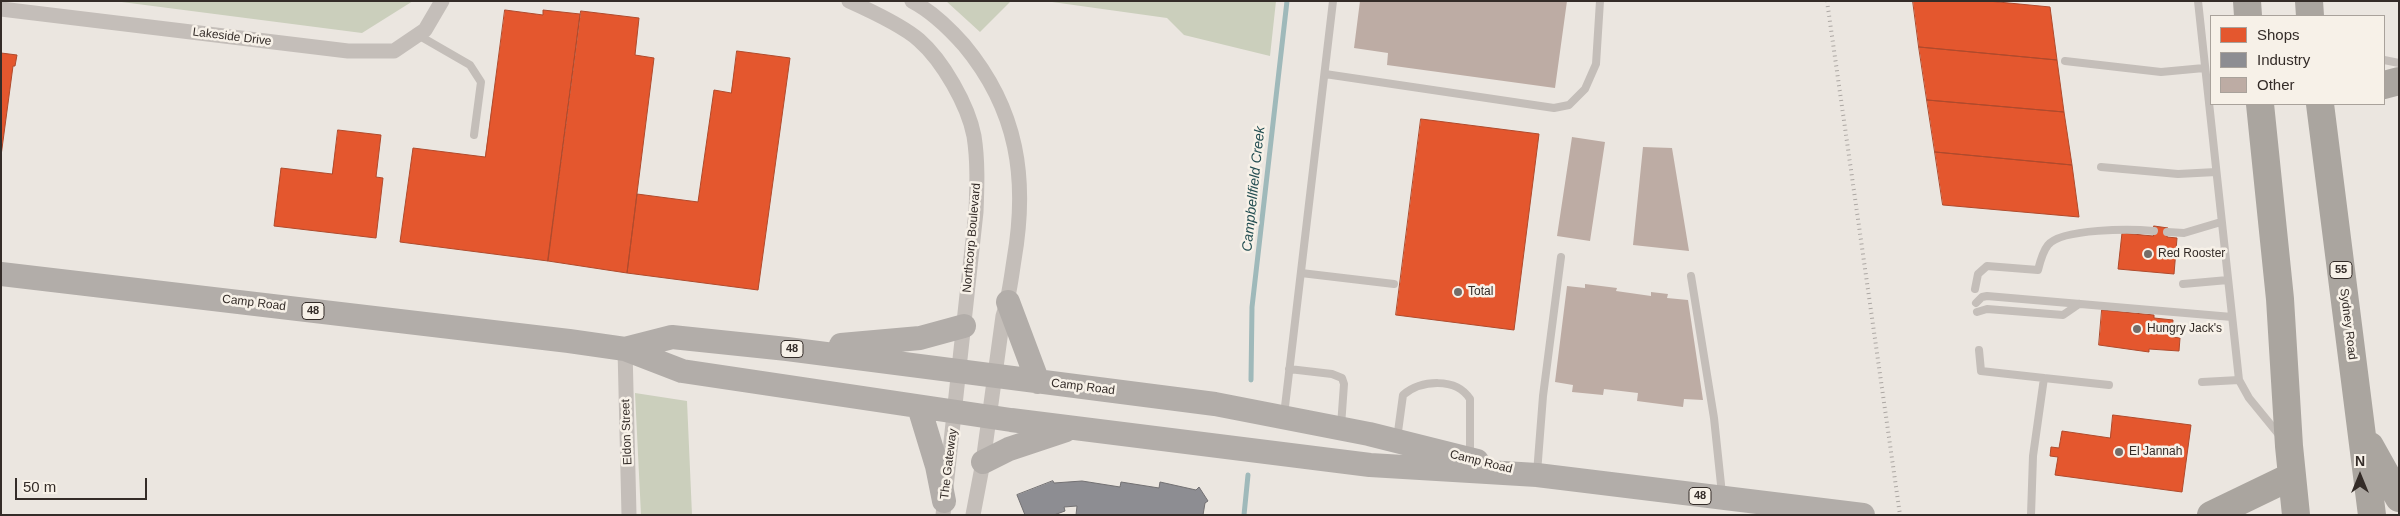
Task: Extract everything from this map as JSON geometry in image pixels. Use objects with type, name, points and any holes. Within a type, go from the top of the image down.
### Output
[{"type":"highway","points":[[2246,1],[2248,15]]},
{"type":"highway","points":[[2309,1],[2310,15]]},
{"type":"highway","points":[[2385,85],[2399,81]]},
{"type":"highway","points":[[2260,105],[2280,299],[2289,446],[2296,515]]},
{"type":"highway","name":"Sydney Road","points":[[2326,107],[2372,515]]},
{"type":"highway","points":[[2361,427],[2399,498]]},
{"type":"highway","points":[[2211,515],[2292,476]]},
{"type":"main road","name":"Camp Road","points":[[1,274],[568,341],[625,350],[682,371],[1070,428],[1370,465],[1537,475],[1863,515]]},
{"type":"main road","points":[[1008,302],[1038,382]]},
{"type":"main road","points":[[787,349],[899,341],[964,326]]},
{"type":"main road","name":"Camp Road","points":[[625,350],[672,337],[787,349],[1215,404],[1341,428],[1537,475]]},
{"type":"main road","points":[[919,407],[935,457],[943,508]]},
{"type":"main road","points":[[983,462],[1009,449],[1070,428]]},
{"type":"street","name":"Lakeside Drive","points":[[1,9],[348,51],[394,51],[425,30],[442,1]]},
{"type":"street","name":"Northcorp Boulevard","points":[[849,1],[867,9],[919,40],[953,80],[974,134],[977,178],[976,212],[955,412]]},
{"type":"street","points":[[912,1],[925,8],[951,30],[992,83],[1013,134],[1019,179],[1021,222],[1008,302],[1003,316],[983,462],[973,515]]},
{"type":"street","name":"Eldon Street","points":[[625,350],[629,515]]},
{"type":"street","name":"The Gateway","points":[[943,508],[955,412]]},
{"type":"lane","points":[[1284,417],[1333,1]]},
{"type":"lane","points":[[1324,74],[1554,108],[1569,105],[1585,89],[1596,64],[1600,1]]},
{"type":"lane","points":[[2198,1],[2239,380],[2250,398],[2289,446]]},
{"type":"lane","points":[[418,35],[470,65],[481,82],[474,135]]},
{"type":"lane","points":[[2385,60],[2399,63]]},
{"type":"lane","points":[[2065,61],[2161,72],[2204,68]]},
{"type":"lane","points":[[2385,76],[2399,76]]},
{"type":"lane","points":[[2101,167],[2178,174],[2216,172]]},
{"type":"lane","points":[[2167,232],[2184,233],[2221,222]]},
{"type":"lane","points":[[1975,289],[1978,274],[1987,266],[2038,270],[2048,244],[2057,238],[2113,230],[2154,231]]},
{"type":"lane","points":[[1537,475],[1543,396],[1561,257]]},
{"type":"lane","points":[[1301,273],[1394,284]]},
{"type":"lane","points":[[1691,276],[1714,418],[1722,498]]},
{"type":"lane","points":[[2183,284],[2228,280]]},
{"type":"lane","points":[[1976,303],[1982,297],[1987,296],[2232,317]]},
{"type":"lane","points":[[1977,312],[1987,309],[2063,315],[2079,304]]},
{"type":"lane","points":[[1979,350],[1982,371],[2109,385]]},
{"type":"lane","points":[[1289,369],[1332,374],[1342,378],[1344,384],[1341,428]]},
{"type":"lane","points":[[2031,515],[2034,456],[2044,378]]},
{"type":"lane","points":[[2202,382],[2239,380]]},
{"type":"lane","points":[[1397,441],[1403,394],[1419,384],[1434,383],[1448,385],[1458,388],[1470,399],[1470,459]]},
{"type":"green space","points":[[114,1],[413,1],[362,33]]},
{"type":"green space","points":[[946,1],[1011,1],[980,32]]},
{"type":"green space","points":[[1045,1],[1276,1],[1270,56],[1184,35],[1167,18]]},
{"type":"green space","points":[[635,393],[687,401],[692,515],[641,515]]},
{"type":"building: Shops","points":[[1913,1],[1988,1],[2050,7],[2057,60],[1919,47]]},
{"type":"building: Shops","points":[[505,10],[543,15],[543,10],[580,14],[548,261],[400,242],[413,148],[485,157]]},
{"type":"building: Shops","points":[[581,11],[639,18],[635,55],[654,58],[627,273],[548,261]]},
{"type":"building: Shops","points":[[1919,47],[2057,60],[2064,112],[1927,100]]},
{"type":"building: Shops","points":[[737,51],[790,58],[758,290],[627,273],[637,194],[698,202],[714,90],[731,93]]},
{"type":"building: Shops","points":[[1,53],[17,55],[15,66],[13,66],[1,156]]},
{"type":"building: Shops","points":[[1927,100],[2064,112],[2072,165],[1935,152]]},
{"type":"building: Shops","points":[[1421,119],[1539,134],[1514,330],[1396,315]]},
{"type":"building: Shops","points":[[338,130],[381,135],[376,177],[383,178],[376,238],[274,226],[281,168],[332,174]]},
{"type":"building: Shops","points":[[1935,152],[2072,165],[2079,217],[1943,205]]},
{"type":"building: Shops","name":"Red Rooster","points":[[2154,226],[2168,228],[2167,237],[2177,238],[2174,274],[2118,269],[2122,233],[2153,236]]},
{"type":"building: Shops","name":"Hungry Jack's","points":[[2102,310],[2154,315],[2154,318],[2173,320],[2172,337],[2180,338],[2179,351],[2149,349],[2149,352],[2099,345]]},
{"type":"building: Shops","name":"El Jannah","points":[[2113,415],[2191,425],[2182,492],[2055,475],[2058,457],[2050,456],[2051,447],[2059,448],[2062,431],[2110,438]]},
{"type":"building: Industry","points":[[1053,481],[1054,483],[1082,481],[1120,487],[1121,482],[1159,488],[1160,482],[1196,490],[1199,487],[1208,501],[1205,503],[1203,515],[1076,515],[1077,506],[1064,507],[1065,511],[1054,515],[1025,515],[1017,495]]},
{"type":"building: Other","points":[[1360,1],[1567,1],[1555,88],[1387,65],[1388,53],[1354,48]]},
{"type":"building: Other","points":[[1572,137],[1605,142],[1590,241],[1557,236]]},
{"type":"building: Other","points":[[1643,147],[1672,148],[1689,251],[1633,245]]},
{"type":"building: Other","points":[[1585,284],[1617,288],[1616,291],[1651,296],[1651,292],[1668,294],[1667,298],[1688,300],[1703,400],[1684,399],[1683,407],[1637,401],[1638,393],[1604,389],[1603,395],[1572,392],[1573,385],[1555,382],[1567,286],[1585,288]]},
{"type":"waterway","name":"Campbellfield Creek","points":[[1251,380],[1252,307],[1287,1]]},
{"type":"waterway","name":"Campbellfield Creek","points":[[1244,515],[1248,475]]},
{"type":"railway","points":[[1827,1],[1900,515]]},
{"type":"place","name":"Red Rooster","points":[[2148,254]]},
{"type":"place","name":"Total","points":[[1458,292]]},
{"type":"place","name":"Hungry Jack's","points":[[2137,329]]},
{"type":"place","name":"El Jannah","points":[[2119,452]]}]
